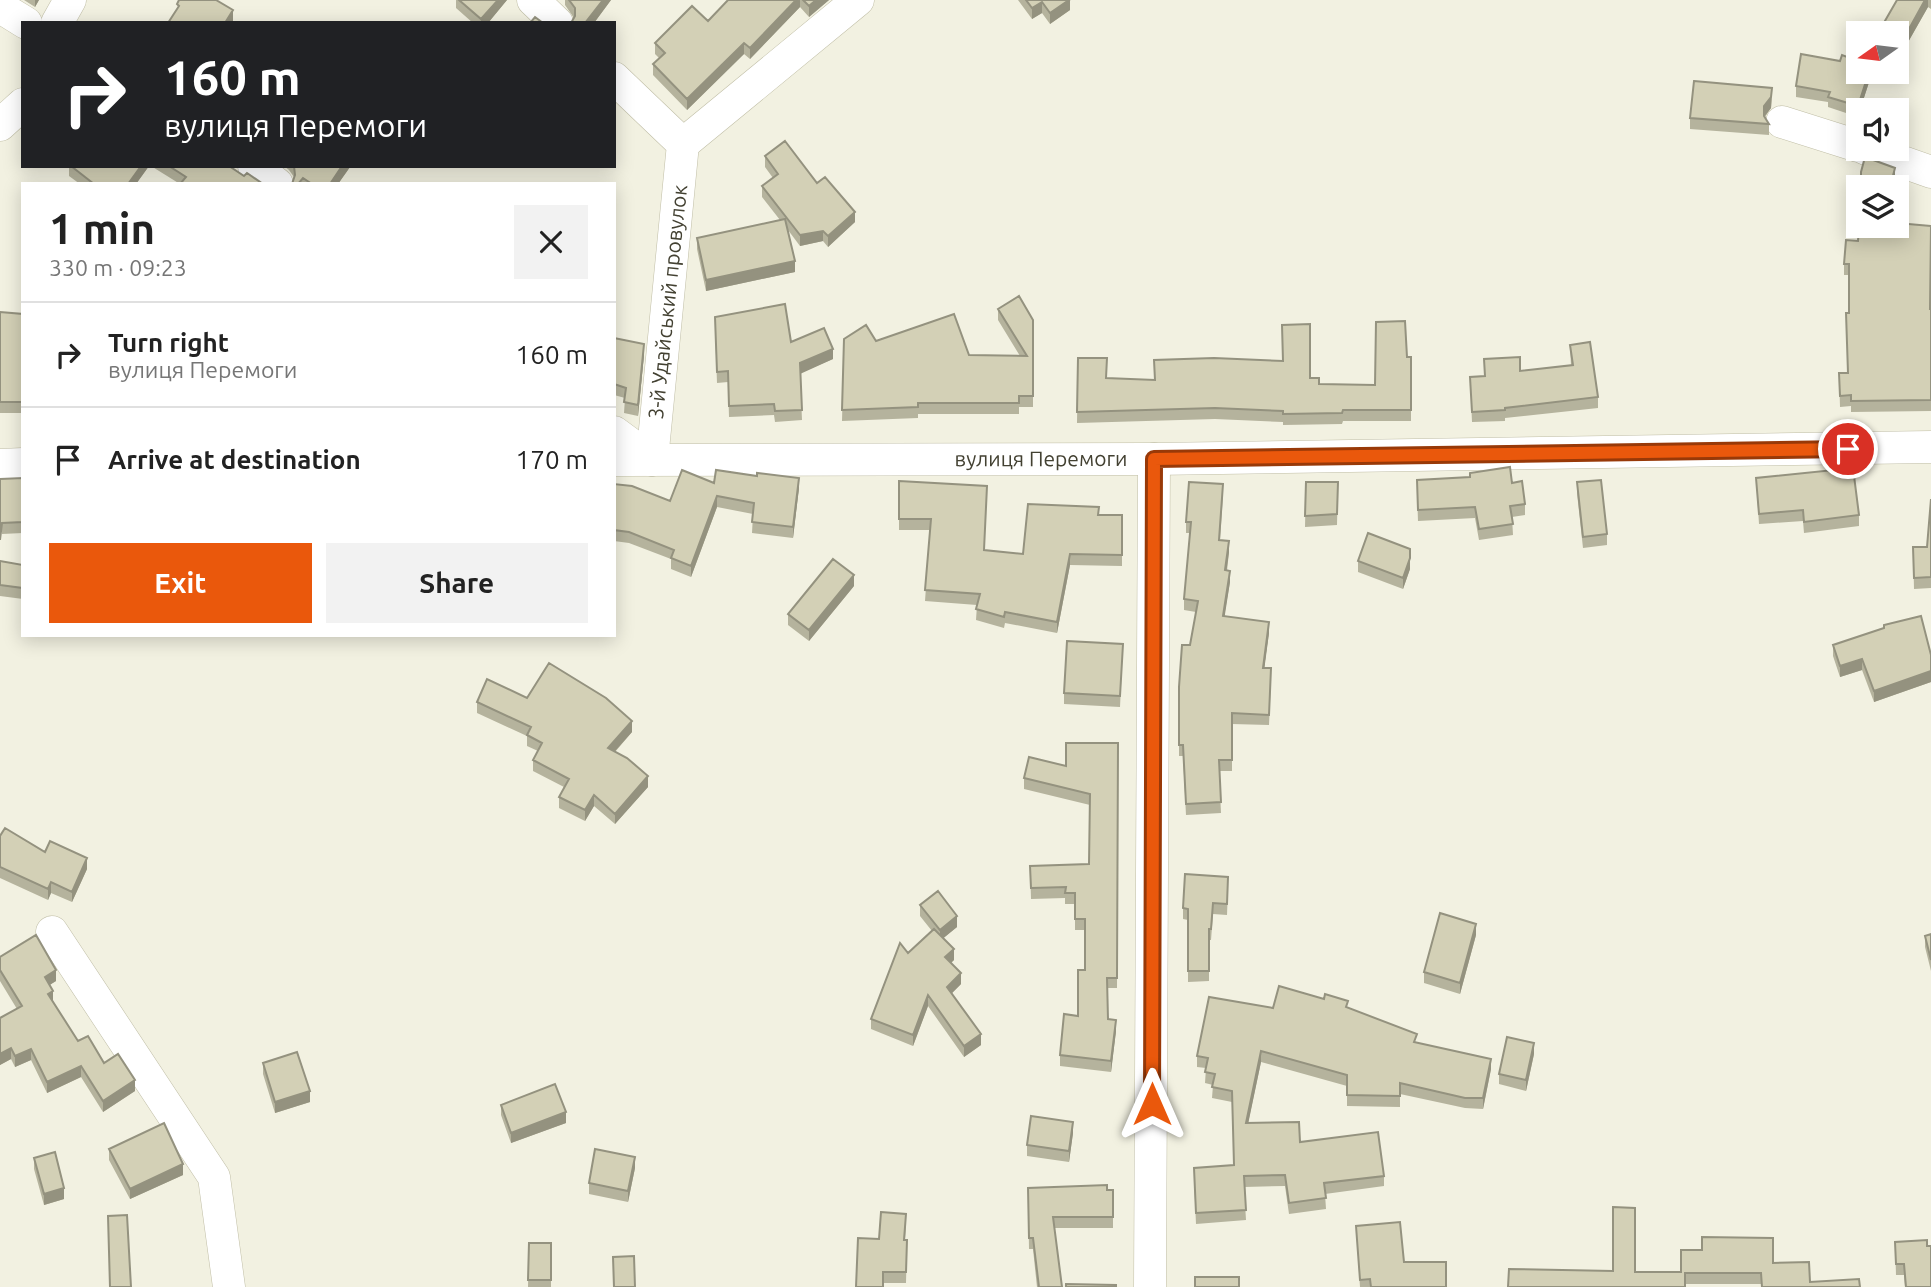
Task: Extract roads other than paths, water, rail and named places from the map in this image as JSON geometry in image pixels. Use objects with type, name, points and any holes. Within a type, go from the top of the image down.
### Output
[{"type":"street","points":[[58,21],[70,0]]},
{"type":"street","points":[[533,0],[555,21]]},
{"type":"street","points":[[616,80],[683,144],[858,0]]},
{"type":"street","points":[[0,7],[23,21]]},
{"type":"street","points":[[0,125],[21,106]]},
{"type":"street","points":[[1782,122],[1846,142]]},
{"type":"street","name":"3-й Удайський провулок","points":[[652,460],[683,144]]},
{"type":"street","points":[[1900,161],[1931,172]]},
{"type":"street","points":[[257,168],[274,182]]},
{"type":"street","points":[[616,433],[652,460]]},
{"type":"street","name":"вулиця Перемоги","points":[[616,460],[1154,459],[1931,447]]},
{"type":"street","points":[[1150,1287],[1154,459]]},
{"type":"street","points":[[0,465],[21,464]]},
{"type":"street","points":[[52,932],[214,1177],[229,1287]]}]
